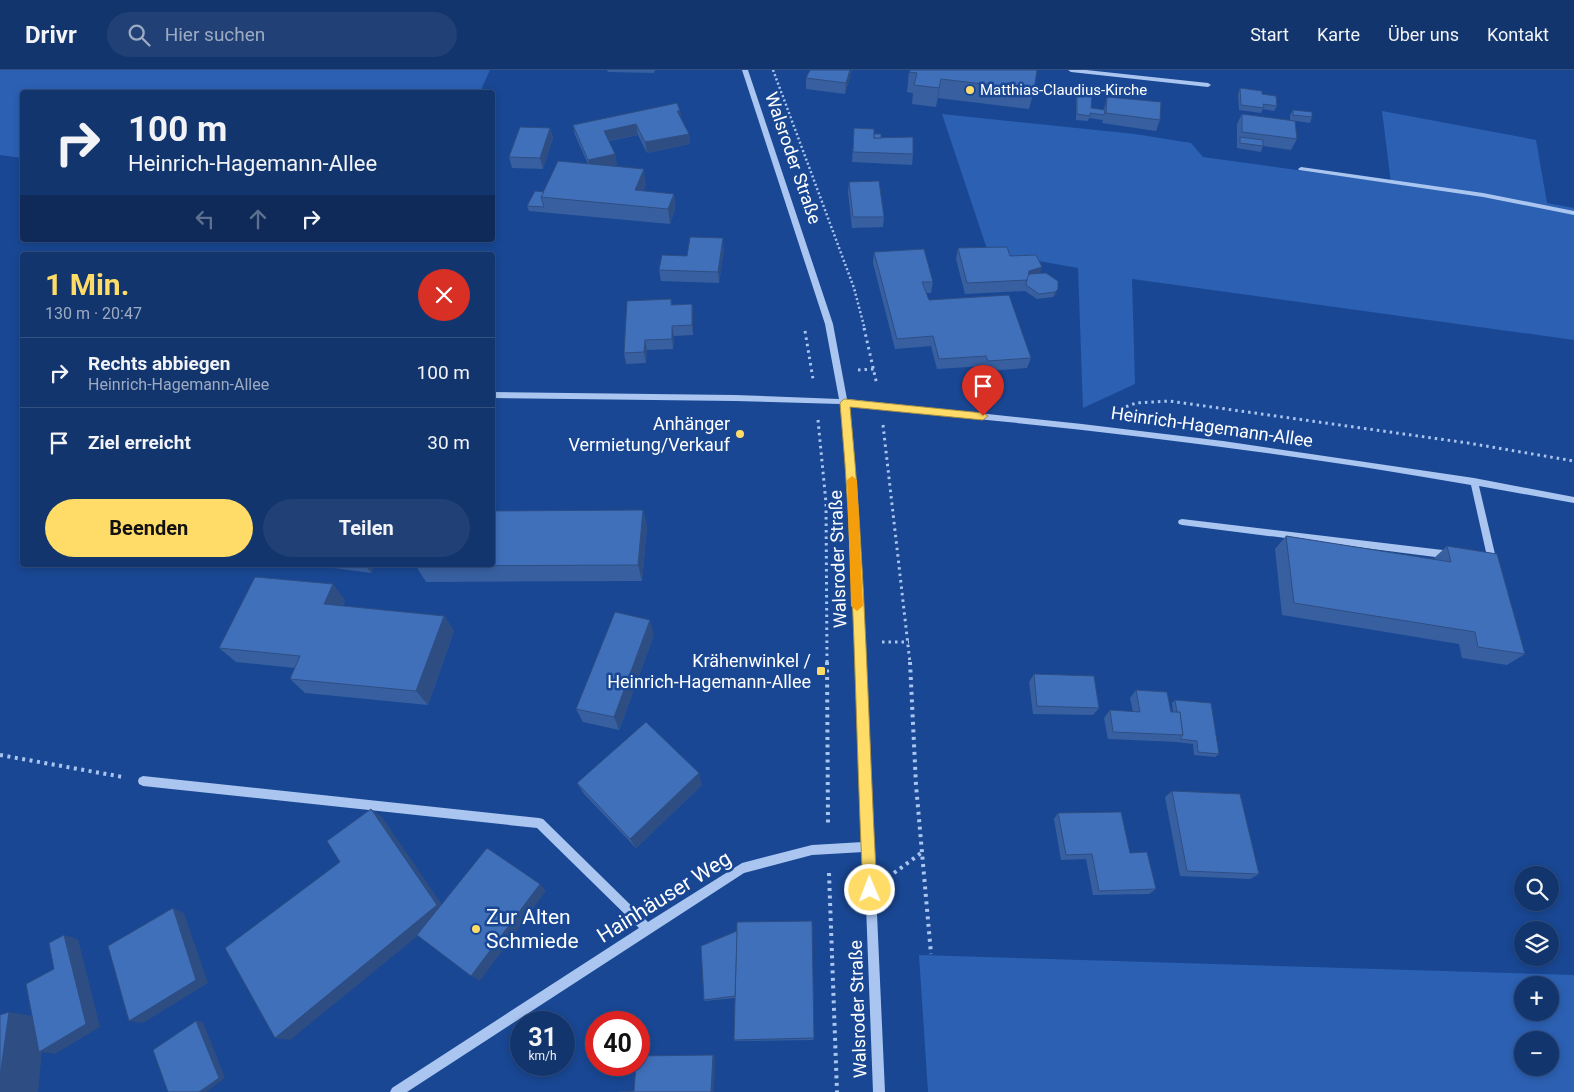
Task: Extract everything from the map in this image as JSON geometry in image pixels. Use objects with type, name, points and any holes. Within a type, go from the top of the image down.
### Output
[{"type":"street","name":"Walsroder Straße","points":[[745,70],[830,324],[844,403],[854,504],[863,756],[869,847],[879,1092]]},
{"type":"street","points":[[1071,70],[1208,85]]},
{"type":"street","points":[[1301,168],[1483,195],[1574,212]]},
{"type":"street","points":[[495,396],[817,400],[844,403]]},
{"type":"street","name":"Heinrich-Hagemann-Allee","points":[[844,403],[1113,429],[1474,481],[1574,500]]},
{"type":"street","points":[[1474,481],[1491,554],[1486,559],[1476,558]]},
{"type":"street","points":[[1182,522],[1456,556]]},
{"type":"street","points":[[143,780],[539,823],[647,929]]},
{"type":"street","name":"Hainhäuser Weg","points":[[396,1092],[742,868],[812,850],[869,847]]},
{"type":"path","points":[[773,70],[854,288],[875,369],[888,455],[909,642],[916,784],[931,954]]},
{"type":"path","points":[[805,330],[817,400],[826,503],[826,640]]},
{"type":"path","points":[[877,386],[887,387]]},
{"type":"path","points":[[1112,412],[1136,403],[1169,401],[1468,443],[1574,461]]},
{"type":"path","points":[[0,756],[143,780]]},
{"type":"path","points":[[870,890],[922,852]]},
{"type":"shaded area","points":[[0,70],[490,70],[481,90],[20,90],[20,158],[0,155]]},
{"type":"shaded area","points":[[1382,111],[1536,140],[1547,203],[1574,208],[1574,340],[1132,279],[1135,384],[1083,408],[1078,268],[988,252],[942,114],[1135,134],[1191,143],[1203,157],[1391,183]]},
{"type":"shaded area","points":[[919,955],[1574,975],[1574,1092],[928,1092]]},
{"type":"building","points":[[810,70],[850,70],[846,83],[806,78]]},
{"type":"building","points":[[910,70],[1037,70],[1034,90],[941,79],[939,88],[914,85],[917,73],[909,72]]},
{"type":"building","points":[[1240,88],[1262,91],[1262,94],[1276,96],[1277,106],[1263,104],[1264,108],[1241,105]]},
{"type":"building","points":[[1077,92],[1092,94],[1091,108],[1105,110],[1104,115],[1090,113],[1090,116],[1077,114]]},
{"type":"building","points":[[1107,97],[1161,102],[1160,120],[1106,113]]},
{"type":"building","points":[[677,103],[680,111],[677,111],[689,134],[645,142],[636,124],[604,131],[615,154],[588,160],[573,125]]},
{"type":"building","points":[[1293,110],[1312,112],[1312,117],[1293,115]]},
{"type":"building","points":[[1242,114],[1295,121],[1297,139],[1242,132]]},
{"type":"building","points":[[520,127],[550,128],[540,158],[509,157]]},
{"type":"building","points":[[854,128],[874,129],[874,138],[913,137],[913,154],[853,152]]},
{"type":"building","points":[[874,134],[881,134],[881,138],[874,138]]},
{"type":"building","points":[[1240,137],[1263,140],[1263,146],[1240,143]]},
{"type":"building","points":[[558,161],[644,169],[635,190],[674,194],[668,209],[541,197]]},
{"type":"building","points":[[879,181],[884,217],[853,217],[849,182]]},
{"type":"building","points":[[535,191],[544,192],[541,197],[544,207],[527,206]]},
{"type":"building","points":[[690,237],[723,238],[718,272],[659,270],[662,255],[687,256]]},
{"type":"building","points":[[1007,247],[1010,256],[1036,255],[1042,267],[1029,271],[1028,280],[967,283],[958,248]]},
{"type":"building","points":[[924,249],[933,282],[922,282],[929,300],[1009,295],[1031,358],[988,361],[986,356],[939,359],[933,336],[897,339],[874,252]]},
{"type":"building","points":[[1046,273],[1058,281],[1058,289],[1055,292],[1039,294],[1026,285],[1030,274]]},
{"type":"building","points":[[671,299],[671,305],[692,304],[692,325],[672,326],[672,339],[645,340],[644,352],[624,353],[627,301]]},
{"type":"building","points":[[643,510],[638,565],[495,566],[495,511]]},
{"type":"building","points":[[1286,536],[1451,562],[1447,546],[1497,554],[1525,654],[1478,647],[1475,632],[1294,603]]},
{"type":"building","points":[[255,577],[333,584],[324,604],[444,616],[416,691],[290,679],[300,656],[219,648]]},
{"type":"building","points":[[615,612],[650,620],[614,717],[576,709]]},
{"type":"building","points":[[1034,674],[1094,676],[1099,708],[1037,706]]},
{"type":"building","points":[[1136,690],[1167,692],[1171,712],[1180,712],[1183,735],[1113,732],[1110,710],[1140,712]]},
{"type":"building","points":[[1175,700],[1211,703],[1219,754],[1198,752],[1197,741],[1180,739],[1183,735],[1180,712],[1177,712]]},
{"type":"building","points":[[646,722],[699,773],[630,839],[577,783]]},
{"type":"building","points":[[1172,791],[1240,794],[1259,874],[1187,871]]},
{"type":"building","points":[[371,809],[437,905],[275,1038],[225,948],[340,862],[327,841]]},
{"type":"building","points":[[1121,812],[1130,853],[1147,852],[1156,889],[1099,891],[1092,854],[1066,855],[1058,813]]},
{"type":"building","points":[[487,848],[540,884],[471,976],[417,935]]},
{"type":"building","points":[[173,908],[196,980],[129,1021],[108,946]]},
{"type":"building","points":[[812,921],[814,1038],[734,1040],[737,922]]},
{"type":"building","points":[[737,931],[735,996],[704,1000],[701,946]]},
{"type":"building","points":[[64,935],[86,1024],[39,1052],[26,984],[54,969],[49,943]]},
{"type":"building","points":[[9,1012],[0,1076],[0,1015]]},
{"type":"building","points":[[196,1021],[219,1078],[199,1092],[168,1092],[153,1050]]},
{"type":"building","points":[[713,1055],[711,1092],[619,1092],[634,1091],[635,1076],[650,1076],[650,1056]]},
{"type":"slow traffic","points":[[852,480],[857,606]]},
{"type":"place","name":"Matthias-Claudius-Kirche","points":[[970,90]]},
{"type":"place","name":"Anhänger Vermietung/Verkauf","points":[[740,434]]},
{"type":"place","name":"Krähenwinkel / Heinrich-Hagemann-Allee","points":[[821,671]]},
{"type":"place","name":"Zur Alten Schmiede","points":[[476,929]]},
{"type":"route","points":[[870,890],[858,641],[854,504],[844,403],[983,416]]}]
